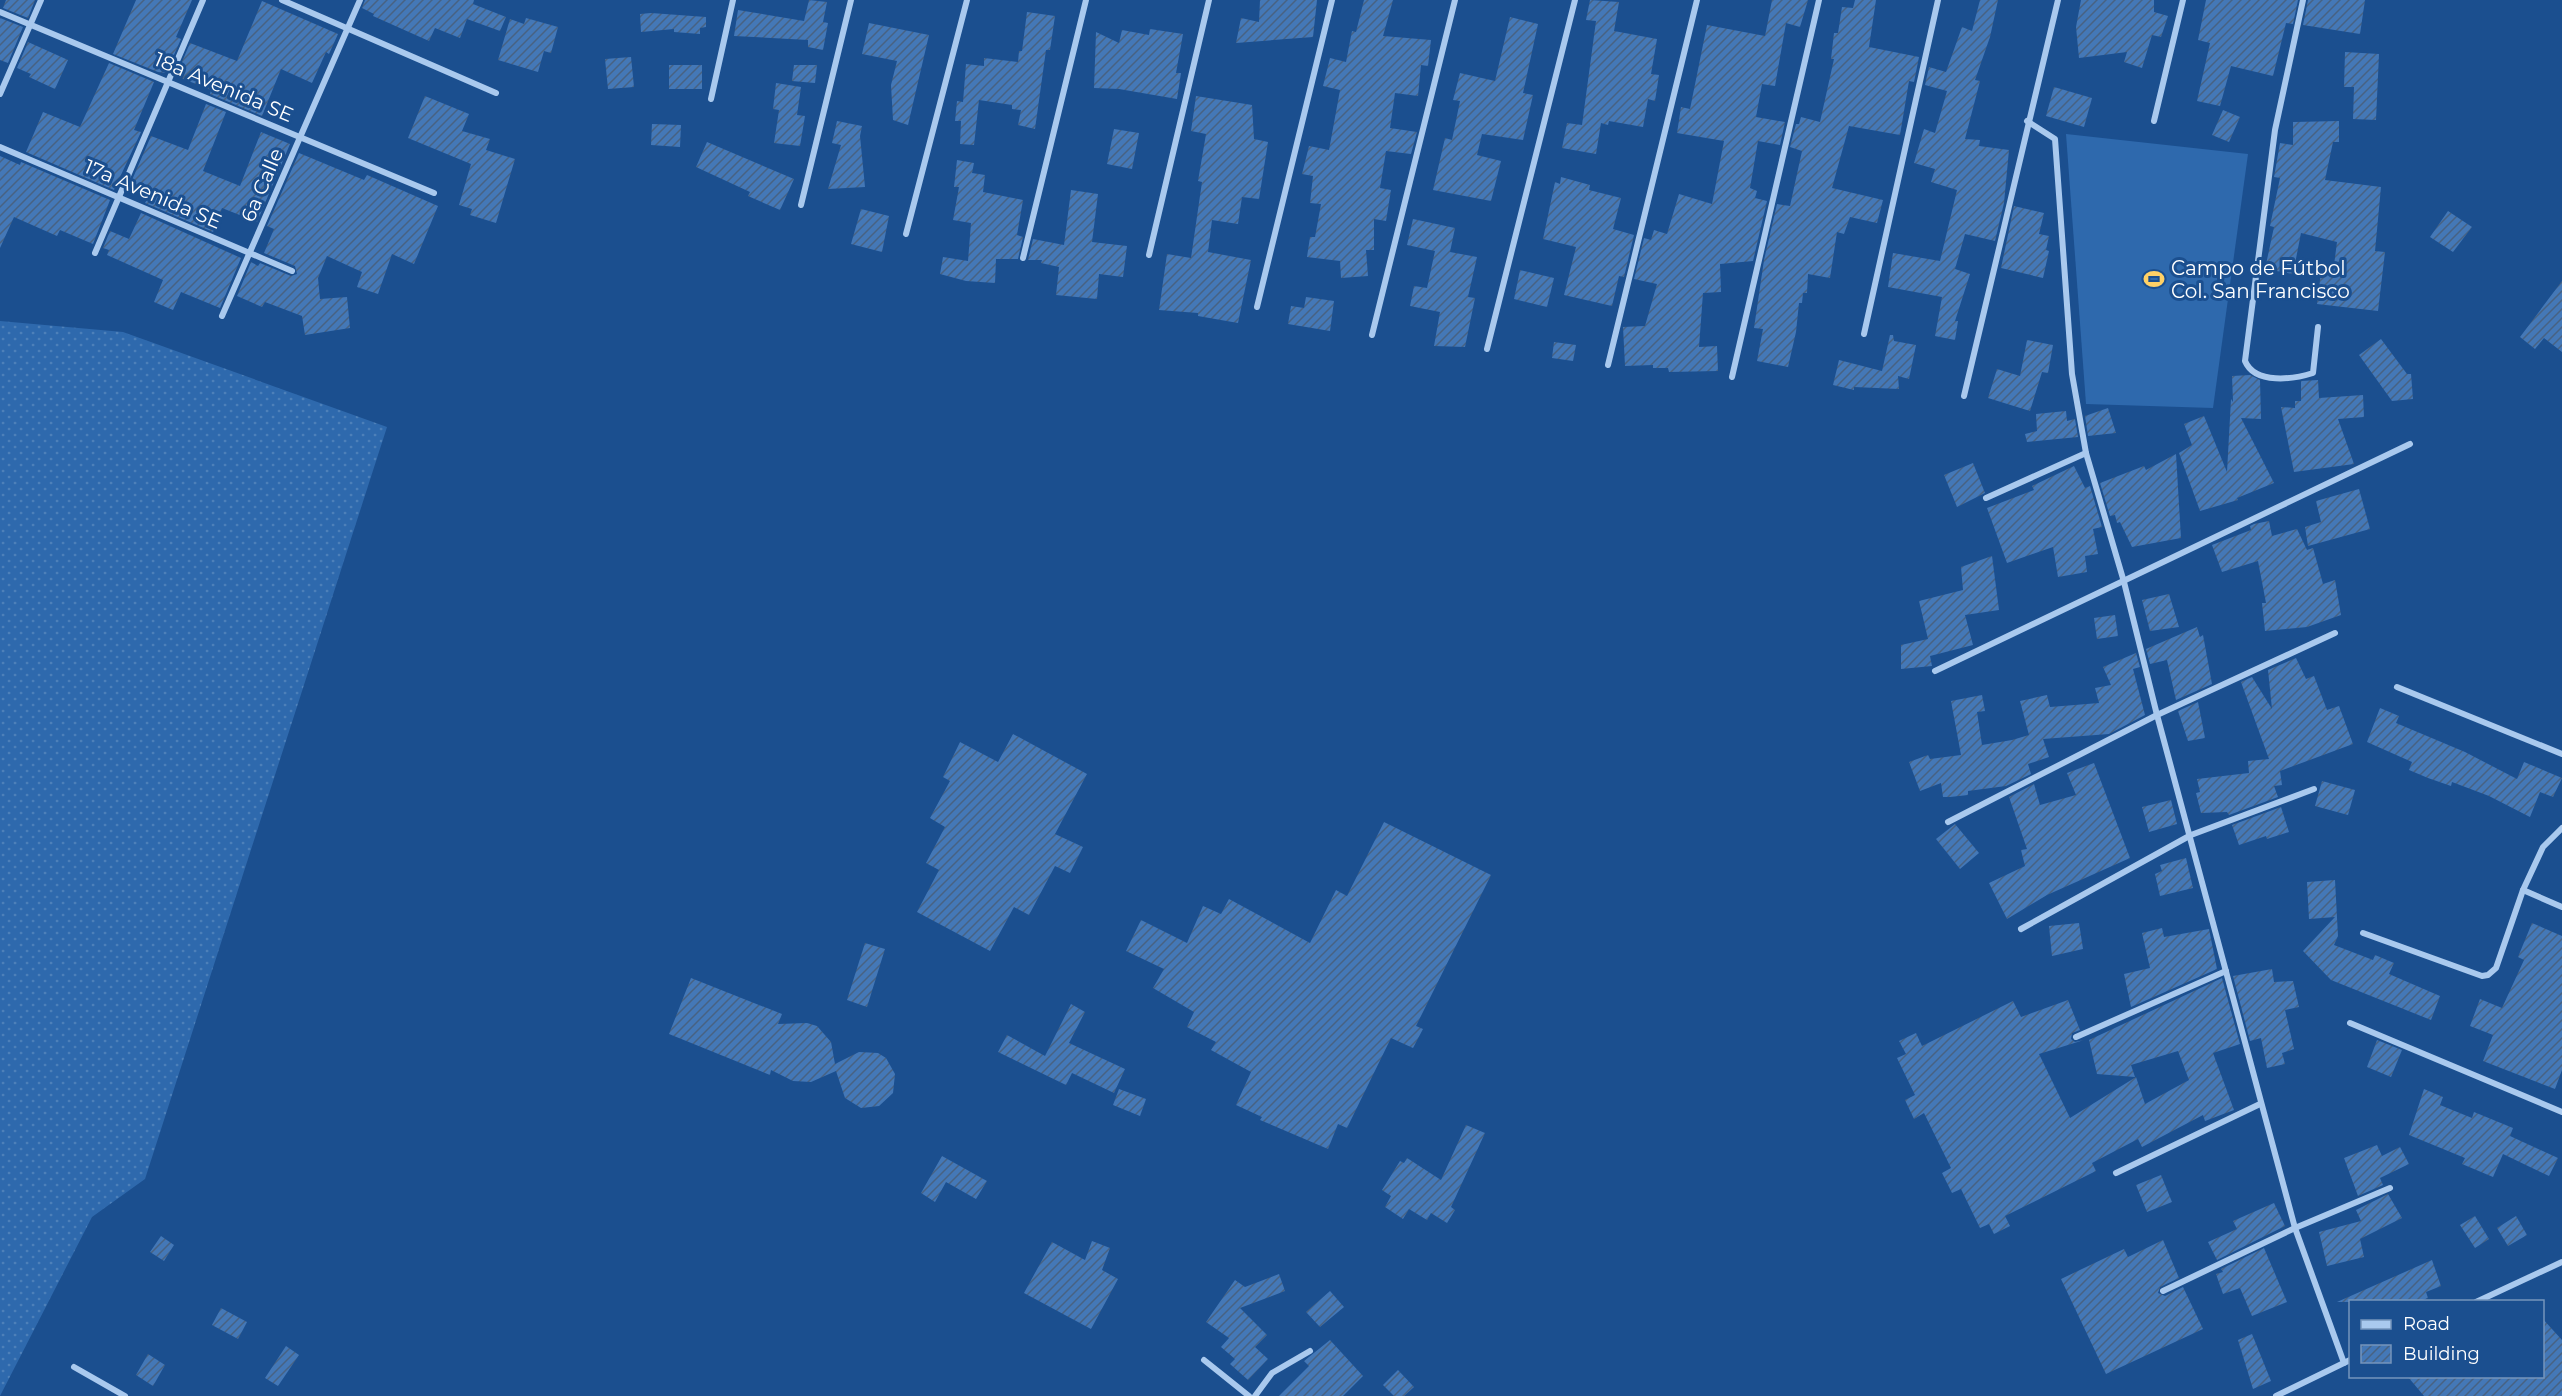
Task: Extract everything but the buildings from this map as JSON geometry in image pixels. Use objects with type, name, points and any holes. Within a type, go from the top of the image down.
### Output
[{"type":"street","points":[[0,94],[41,0]]},
{"type":"street","points":[[95,253],[203,0]]},
{"type":"street","points":[[282,0],[496,93]]},
{"type":"street","name":"6a Calle","points":[[222,316],[360,0]]},
{"type":"street","points":[[711,99],[733,0]]},
{"type":"street","points":[[801,205],[851,0]]},
{"type":"street","points":[[906,234],[967,0]]},
{"type":"street","points":[[1023,258],[1086,0]]},
{"type":"street","points":[[1149,255],[1209,0]]},
{"type":"street","points":[[1257,307],[1332,0]]},
{"type":"street","points":[[1372,335],[1455,0]]},
{"type":"street","points":[[1487,350],[1575,0]]},
{"type":"street","points":[[1608,365],[1697,0]]},
{"type":"street","points":[[1732,377],[1819,0]]},
{"type":"street","points":[[1864,334],[1938,0]]},
{"type":"street","points":[[1964,396],[2027,121],[2058,0]]},
{"type":"street","points":[[2154,122],[2183,0]]},
{"type":"street","points":[[2303,0],[2275,130],[2245,362],[2248,368],[2255,373],[2290,380],[2313,373],[2318,327]]},
{"type":"street","name":"18a Avenida SE","points":[[0,12],[434,193]]},
{"type":"street","points":[[2027,121],[2055,139],[2072,374],[2086,453],[2124,582],[2157,715],[2295,1228],[2347,1361],[2276,1396]]},
{"type":"street","name":"17a Avenida SE","points":[[0,147],[292,271]]},
{"type":"street","points":[[1935,671],[2410,444]]},
{"type":"street","points":[[1986,498],[2086,453]]},
{"type":"street","points":[[1948,822],[2157,715],[2335,633]]},
{"type":"street","points":[[2397,687],[2562,754]]},
{"type":"street","points":[[2022,929],[2191,835],[2314,789]]},
{"type":"street","points":[[2363,933],[2482,976],[2488,975],[2496,968],[2523,890],[2543,847],[2562,828]]},
{"type":"street","points":[[2523,890],[2562,907]]},
{"type":"street","points":[[2076,1037],[2226,971]]},
{"type":"street","points":[[2350,1023],[2562,1113]]},
{"type":"street","points":[[2116,1173],[2260,1104]]},
{"type":"street","points":[[2163,1291],[2295,1228],[2390,1188]]},
{"type":"street","points":[[2480,1300],[2562,1262]]},
{"type":"street","points":[[1255,1396],[1272,1373],[1310,1351]]},
{"type":"street","points":[[1204,1360],[1249,1396]]},
{"type":"street","points":[[74,1367],[125,1396]]},
{"type":"shaded area","name":"Campo de Fútbol Col. San Francisco","points":[[2066,134],[2248,154],[2213,408],[2086,404]]},
{"type":"shaded area","points":[[0,321],[123,332],[387,427],[145,1179],[92,1217],[0,1396]]},
{"type":"place","name":"Campo de Fútbol Col. San Francisco","points":[[2154,279]]}]
